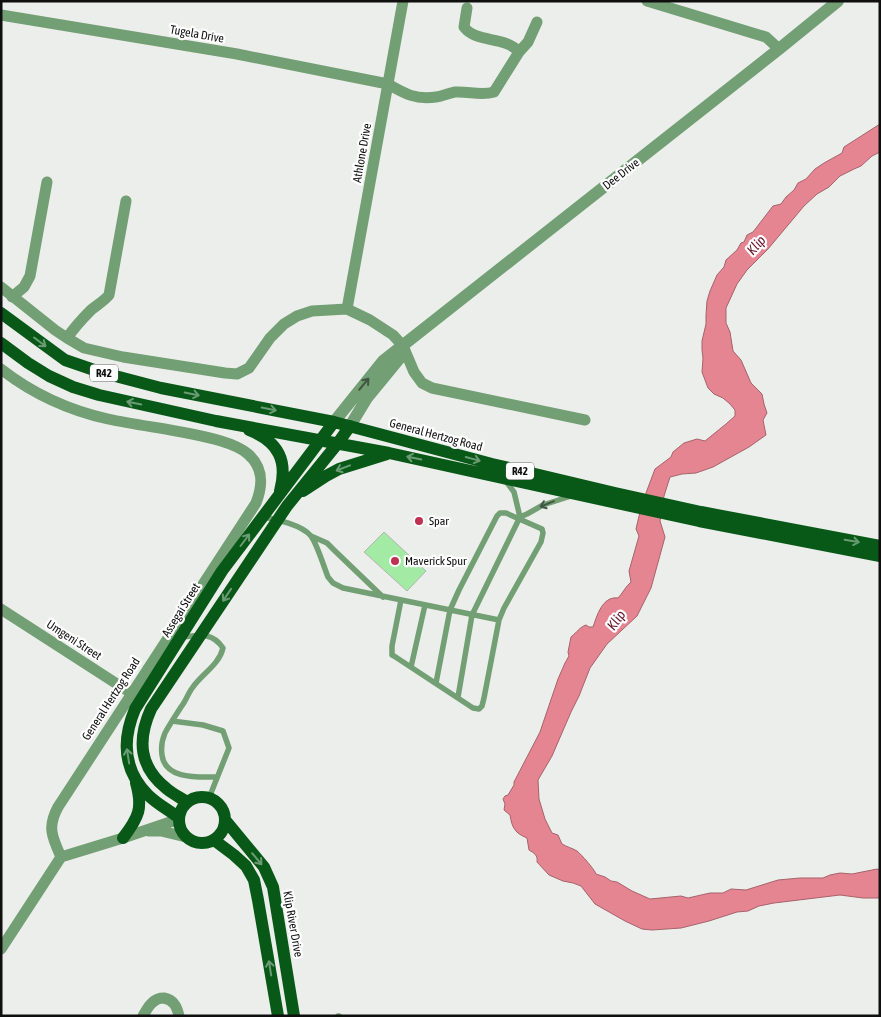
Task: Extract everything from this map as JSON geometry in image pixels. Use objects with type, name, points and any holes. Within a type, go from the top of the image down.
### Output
[{"type":"main road","name":"General Hertzog Road","points":[[1,313],[62,358],[83,367],[161,388],[334,422],[614,498],[880,556]]},
{"type":"main road","name":"General Hertzog Road","points":[[1,343],[40,371],[55,379],[74,388],[99,395],[229,423],[389,453],[575,494],[614,498]]},
{"type":"main road","name":"Assegai Street","points":[[179,818],[150,796],[138,783],[132,772],[127,755],[127,742],[128,730],[135,710],[222,571],[334,422]]},
{"type":"main road","points":[[229,423],[252,431],[279,452],[283,473],[278,496]]},
{"type":"main road","points":[[187,802],[167,790],[152,775],[144,759],[142,743],[151,708],[294,496],[350,426]]},
{"type":"main road","points":[[294,496],[339,468],[389,453]]},
{"type":"main road","name":"General Hertzog Road","points":[[700,517],[880,546]]},
{"type":"main road","points":[[123,838],[138,814],[139,804],[135,778]]},
{"type":"main road","points":[[209,798],[194,798],[182,808],[179,823],[186,837],[192,841],[207,843],[220,835],[226,821]]},
{"type":"main road","name":"Klip River Drive","points":[[209,798],[221,806],[225,813],[226,821],[264,868],[273,887],[294,1016]]},
{"type":"main road","points":[[214,840],[246,866],[254,880],[278,1016]]},
{"type":"street","name":"Athlone Drive","points":[[347,309],[403,1]]},
{"type":"street","points":[[646,1],[766,37],[779,49]]},
{"type":"street","name":"Dee Drive","points":[[334,422],[383,361],[838,1]]},
{"type":"street","points":[[467,8],[464,27],[468,32],[514,46],[519,52]]},
{"type":"street","name":"Tugela Drive","points":[[1,15],[237,54],[388,84],[405,94],[421,98],[437,97],[454,92],[486,94],[494,92],[519,52],[528,42],[537,22]]},
{"type":"street","points":[[12,297],[24,287],[30,276],[47,182]]},
{"type":"street","points":[[67,338],[85,315],[109,295],[126,200]]},
{"type":"street","points":[[1,287],[67,338],[84,348],[123,357],[237,374],[249,368],[270,338],[284,324],[297,316],[312,311],[347,309],[370,320],[393,335],[403,346],[414,372],[422,383],[432,388],[585,420]]},
{"type":"street","name":"Dee Drive","points":[[350,426],[367,398],[398,359],[403,346]]},
{"type":"street","name":"General Hertzog Road","points":[[1,369],[38,394],[71,408],[109,419],[205,436],[238,446],[249,454],[257,465],[261,476],[261,490],[256,503],[54,814],[51,832],[61,857]]},
{"type":"street","name":"Umgeni Street","points":[[1,609],[131,693]]},
{"type":"street","points":[[1,949],[61,857],[179,818]]},
{"type":"street","points":[[140,831],[161,831],[186,837]]},
{"type":"street","points":[[143,1016],[154,1000],[160,998],[173,1001],[177,1006],[179,1016]]},
{"type":"lane","points":[[502,478],[514,492],[520,518]]},
{"type":"lane","points":[[458,697],[472,614],[520,518],[543,504],[575,494]]},
{"type":"lane","points":[[401,600],[392,652],[394,656],[475,709],[479,709],[482,706],[499,620],[541,542],[542,529],[503,512],[497,516],[450,610],[436,683]]},
{"type":"lane","points":[[263,517],[278,519],[291,524],[326,543],[336,550],[383,597]]},
{"type":"lane","points":[[310,536],[328,577],[342,588],[499,620]]},
{"type":"lane","points":[[412,667],[425,605]]},
{"type":"lane","points":[[180,637],[201,634],[219,642],[223,648],[222,654],[217,661],[191,689],[165,733],[161,748],[163,761],[176,774],[217,777]]},
{"type":"lane","points":[[172,721],[223,731],[229,748],[209,798]]},
{"type":"water","name":"Klip","points":[[880,124],[880,152],[872,156],[861,166],[840,176],[804,206],[768,249],[747,270],[737,284],[726,308],[726,323],[730,332],[733,351],[741,360],[751,383],[762,394],[767,413],[763,420],[766,435],[713,467],[696,473],[670,477],[664,496],[660,521],[665,537],[651,588],[637,616],[607,644],[590,668],[552,756],[538,780],[539,799],[545,819],[552,833],[558,835],[562,844],[579,853],[596,874],[617,882],[650,899],[681,896],[688,898],[710,893],[723,893],[731,889],[746,890],[778,880],[823,878],[840,873],[852,874],[877,869],[880,870],[880,898],[840,895],[774,903],[681,928],[642,929],[595,904],[581,886],[549,875],[537,862],[535,854],[529,850],[527,838],[515,829],[510,815],[504,810],[505,804],[503,799],[514,785],[540,732],[558,679],[569,656],[571,637],[586,625],[593,627],[598,612],[604,603],[612,598],[618,598],[631,582],[629,571],[639,536],[636,529],[655,469],[671,457],[673,452],[684,443],[697,439],[705,441],[735,416],[735,410],[730,404],[708,388],[702,372],[702,341],[706,324],[707,301],[717,275],[724,267],[726,260],[744,242],[747,235],[753,232],[773,206],[781,204],[798,183],[806,179],[815,169],[842,153],[844,147]]},
{"type":"building","name":"Maverick Spur","points":[[384,532],[426,571],[407,591],[364,552]]},
{"type":"place","name":"Spar","points":[[419,521]]},
{"type":"place","name":"Maverick Spur","points":[[395,561]]}]
